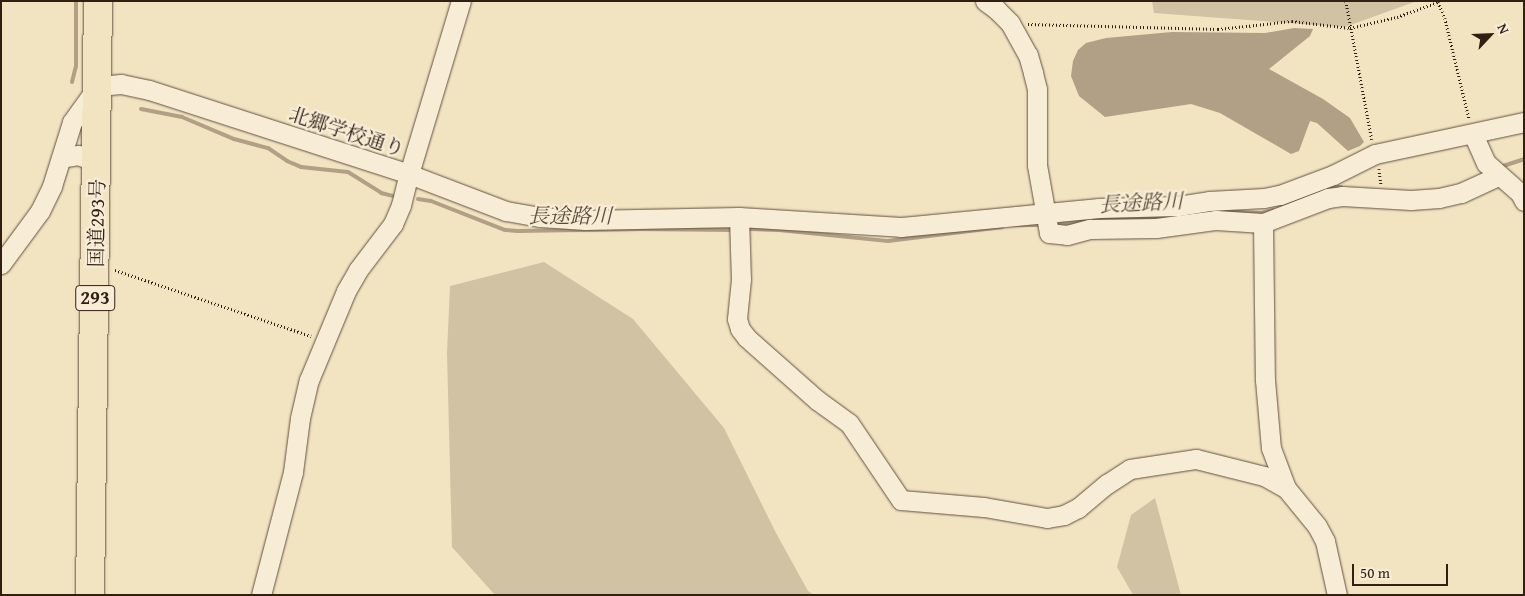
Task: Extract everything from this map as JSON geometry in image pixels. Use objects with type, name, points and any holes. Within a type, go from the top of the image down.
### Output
[{"type":"highway","name":"国道293号","points":[[90,595],[96,268],[98,1]]},
{"type":"street","name":"北郷学校通り","points":[[98,86],[122,84],[149,90],[408,174],[461,1]]},
{"type":"street","points":[[985,1],[1010,23],[1028,55],[1036,89],[1037,165],[1044,214],[1049,233],[1067,235],[1090,229],[1176,227],[1216,220],[1263,223],[1328,198],[1342,196],[1411,200],[1440,198],[1461,193],[1498,176]]},
{"type":"street","points":[[1,264],[40,211],[52,186],[72,122],[98,86]]},
{"type":"street","points":[[261,595],[292,472],[300,418],[309,380],[326,342],[334,317],[350,284],[393,224],[401,205],[408,174],[506,212],[540,217],[585,220],[739,217],[889,227],[1099,208],[1178,206],[1209,201],[1264,198],[1280,195],[1332,175],[1375,154],[1524,122]]},
{"type":"street","points":[[1473,134],[1486,163],[1498,176],[1520,193],[1524,202]]},
{"type":"street","points":[[61,158],[78,155],[89,159],[97,166]]},
{"type":"street","points":[[739,217],[741,279],[737,319],[740,329],[746,338],[810,394],[849,423],[901,500],[984,507],[1047,518],[1064,515],[1078,508],[1107,484],[1130,469],[1196,459],[1264,476],[1286,488]]},
{"type":"street","points":[[1263,223],[1266,389],[1271,448],[1286,488],[1317,526],[1325,541],[1337,595]]},
{"type":"path","points":[[1346,1],[1382,187]]},
{"type":"path","points":[[1010,23],[1218,29],[1292,21],[1350,28],[1397,17],[1438,2],[1445,18],[1473,134]]},
{"type":"path","points":[[96,268],[116,270],[326,342]]},
{"type":"shaded area","points":[[1152,1],[1417,1],[1345,27],[1154,13]]},
{"type":"shaded area","points":[[1294,28],[1313,29],[1310,36],[1269,69],[1323,99],[1350,118],[1364,142],[1360,146],[1348,151],[1317,123],[1310,121],[1299,151],[1291,154],[1220,113],[1191,104],[1105,117],[1079,96],[1071,76],[1073,61],[1078,50],[1086,43],[1106,38],[1172,32],[1265,33]]},
{"type":"shaded area","points":[[544,262],[633,319],[724,428],[776,533],[808,591],[814,595],[495,595],[452,547],[447,353],[450,286]]},
{"type":"shaded area","points":[[1155,498],[1181,595],[1133,595],[1117,567],[1131,515]]},
{"type":"waterway","name":"長途路川","points":[[72,82],[76,66],[76,1]]},
{"type":"waterway","name":"長途路川","points":[[141,109],[182,117],[234,139],[268,148],[287,161],[301,167],[348,172],[381,193],[393,196]]},
{"type":"waterway","name":"長途路川","points":[[1500,167],[1524,159]]},
{"type":"waterway","name":"長途路川","points":[[1284,205],[1332,187],[1341,187]]},
{"type":"waterway","name":"長途路川","points":[[418,199],[431,201],[505,230],[729,230]]},
{"type":"waterway","name":"長途路川","points":[[1218,211],[1261,213],[1273,210]]},
{"type":"waterway","name":"長途路川","points":[[1094,220],[1169,217]]},
{"type":"waterway","name":"長途路川","points":[[1056,225],[1084,221]]},
{"type":"waterway","name":"長途路川","points":[[1014,225],[1042,225]]},
{"type":"waterway","name":"長途路川","points":[[749,229],[779,230],[888,241],[1002,227]]}]
